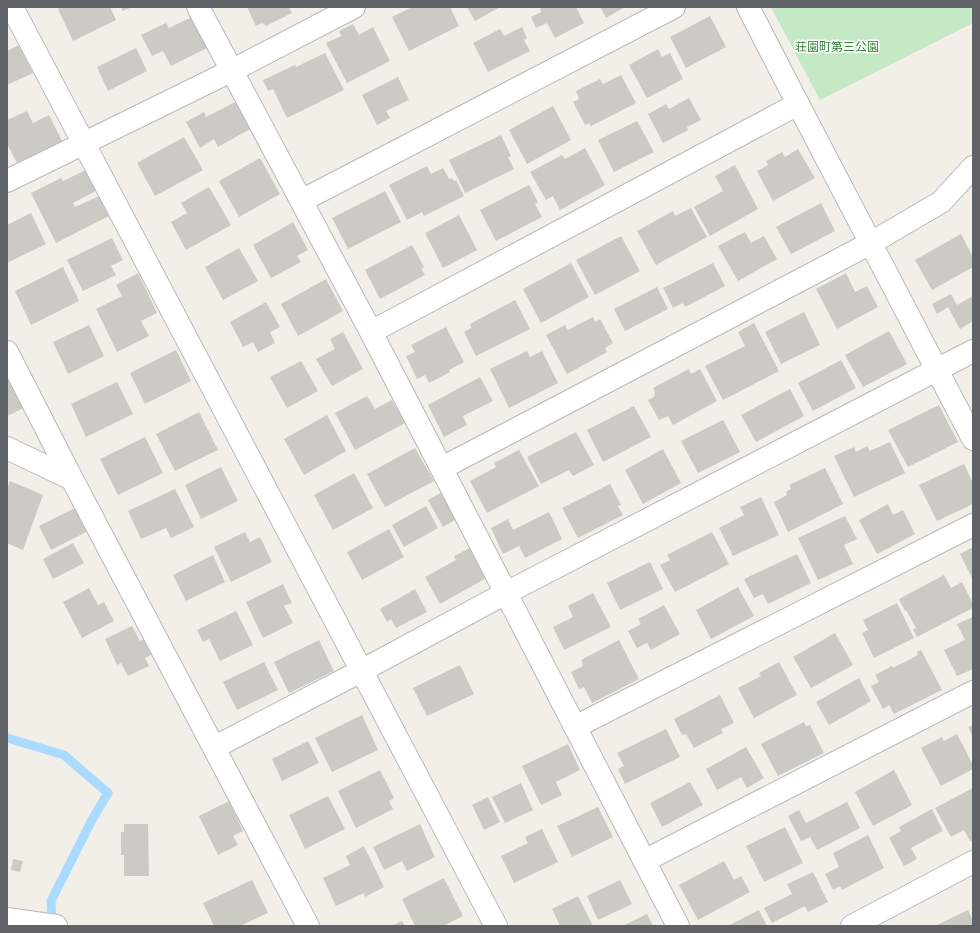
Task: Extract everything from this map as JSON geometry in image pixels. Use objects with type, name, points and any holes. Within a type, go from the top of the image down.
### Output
[{"type":"street","points":[[12,7],[496,926]]},
{"type":"street","points":[[198,7],[371,332],[678,926]]},
{"type":"street","points":[[7,181],[231,71],[354,7]]},
{"type":"street","points":[[301,201],[674,7]]},
{"type":"street","points":[[748,7],[973,439]]},
{"type":"street","points":[[371,332],[798,104]]},
{"type":"street","points":[[442,468],[871,243],[942,202],[973,167]]},
{"type":"street","points":[[215,747],[506,593],[973,351]]},
{"type":"street","points":[[7,352],[72,479],[215,747],[308,926]]},
{"type":"street","points":[[7,448],[72,479]]},
{"type":"street","points":[[575,727],[973,525]]},
{"type":"street","points":[[644,861],[973,692]]},
{"type":"street","points":[[852,926],[973,862]]},
{"type":"street","points":[[7,919],[49,925]]},
{"type":"green space","name":"荘園町第三公園","points":[[771,7],[973,7],[973,23],[820,100]]},
{"type":"building","points":[[61,7],[110,7],[116,20],[73,41],[58,9]]},
{"type":"building","points":[[121,7],[132,7],[123,11]]},
{"type":"building","points":[[247,7],[289,7],[292,13],[266,26],[262,23],[256,26]]},
{"type":"building","points":[[412,7],[450,7],[459,26],[409,51],[392,17]]},
{"type":"building","points":[[467,7],[500,7],[475,21]]},
{"type":"building","points":[[543,7],[576,7],[584,23],[555,38],[547,23],[536,28],[531,17],[541,12],[540,9]]},
{"type":"building","points":[[600,7],[625,7],[606,18]]},
{"type":"building","points":[[710,16],[726,47],[686,68],[670,37]]},
{"type":"building","points":[[192,17],[207,48],[171,66],[163,51],[152,56],[141,35],[166,23],[169,28]]},
{"type":"building","points":[[353,24],[359,35],[373,27],[390,61],[347,83],[326,43],[341,36],[339,31]]},
{"type":"building","points":[[522,27],[527,38],[524,40],[530,51],[488,72],[473,43],[500,29],[504,36]]},
{"type":"building","points":[[19,45],[33,73],[7,85],[7,51]]},
{"type":"building","points":[[136,48],[147,71],[108,91],[97,67]]},
{"type":"building","points":[[658,49],[662,57],[670,53],[683,79],[647,98],[629,65]]},
{"type":"building","points":[[325,53],[344,90],[287,118],[273,89],[268,91],[263,80],[295,65],[296,67]]},
{"type":"building","points":[[621,75],[636,103],[591,126],[589,123],[585,125],[573,102],[579,99],[576,91],[600,79],[603,84]]},
{"type":"building","points":[[398,77],[409,100],[386,111],[390,118],[377,125],[362,95]]},
{"type":"building","points":[[689,98],[701,120],[687,127],[688,130],[663,143],[648,114],[666,104],[669,109]]},
{"type":"building","points":[[235,102],[250,129],[218,147],[214,139],[200,148],[186,122],[204,112],[206,117]]},
{"type":"building","points":[[553,106],[571,140],[527,164],[509,130]]},
{"type":"building","points":[[27,111],[33,123],[49,115],[62,141],[17,163],[7,144],[7,120]]},
{"type":"building","points":[[637,121],[654,152],[614,172],[598,140]]},
{"type":"building","points":[[501,135],[511,156],[508,157],[514,169],[465,193],[449,160]]},
{"type":"building","points":[[184,137],[203,170],[155,196],[137,163]]},
{"type":"building","points":[[585,148],[605,185],[560,210],[553,196],[546,200],[530,172],[562,155],[565,159]]},
{"type":"building","points":[[798,149],[815,178],[773,201],[757,171],[768,165],[766,161],[782,152],[785,157]]},
{"type":"building","points":[[260,158],[280,194],[239,217],[219,181]]},
{"type":"building","points":[[735,165],[758,209],[710,236],[694,207],[723,191],[715,176]]},
{"type":"building","points":[[427,166],[431,174],[443,168],[449,179],[452,178],[454,181],[456,180],[464,196],[424,216],[422,212],[407,220],[389,185]]},
{"type":"building","points":[[86,170],[96,191],[73,203],[75,207],[99,196],[109,216],[56,243],[31,193],[61,178],[63,181]]},
{"type":"building","points":[[529,185],[538,202],[535,204],[542,217],[496,241],[480,210]]},
{"type":"building","points":[[209,187],[231,225],[186,250],[171,222],[187,213],[181,203]]},
{"type":"building","points":[[385,191],[401,222],[348,249],[332,218]]},
{"type":"building","points":[[821,203],[835,231],[791,254],[776,227]]},
{"type":"building","points":[[691,208],[707,237],[656,265],[637,231],[673,211],[675,216]]},
{"type":"building","points":[[31,213],[46,244],[7,263],[7,225]]},
{"type":"building","points":[[459,215],[477,250],[443,268],[425,233]]},
{"type":"building","points":[[293,222],[308,250],[297,256],[301,262],[271,278],[253,245]]},
{"type":"building","points":[[745,232],[751,243],[764,236],[777,259],[738,281],[718,246]]},
{"type":"building","points":[[961,234],[973,257],[973,267],[932,290],[915,260]]},
{"type":"building","points":[[621,236],[640,271],[595,295],[576,260]]},
{"type":"building","points":[[112,238],[123,260],[111,266],[116,275],[83,291],[67,260]]},
{"type":"building","points":[[412,245],[424,267],[421,269],[425,275],[380,299],[365,270]]},
{"type":"building","points":[[239,248],[258,281],[223,300],[205,267]]},
{"type":"building","points":[[571,263],[589,297],[541,323],[523,289]]},
{"type":"building","points":[[713,263],[725,286],[685,307],[683,303],[673,308],[663,288]]},
{"type":"building","points":[[63,267],[79,301],[31,325],[15,291]]},
{"type":"building","points":[[138,273],[157,313],[141,321],[149,336],[117,352],[96,309],[122,296],[116,285]]},
{"type":"building","points":[[846,273],[855,292],[867,286],[878,307],[837,329],[816,289]]},
{"type":"building","points":[[326,279],[343,311],[298,336],[281,304]]},
{"type":"building","points":[[657,287],[668,309],[625,331],[614,309]]},
{"type":"building","points":[[951,294],[957,305],[973,296],[973,321],[960,329],[948,307],[937,314],[932,304]]},
{"type":"building","points":[[515,300],[530,329],[476,356],[464,332],[471,328],[470,324]]},
{"type":"building","points":[[266,302],[280,327],[270,332],[275,343],[258,352],[253,342],[243,347],[230,322]]},
{"type":"building","points":[[804,312],[820,345],[781,364],[765,332]]},
{"type":"building","points":[[593,317],[595,322],[600,319],[613,343],[605,348],[607,352],[567,374],[546,335],[565,325],[568,330]]},
{"type":"building","points":[[754,323],[779,371],[723,400],[705,366],[745,346],[738,332]]},
{"type":"building","points":[[89,325],[104,356],[68,374],[53,342]]},
{"type":"building","points":[[446,327],[464,362],[449,370],[450,372],[429,383],[425,375],[417,379],[406,356],[415,352],[411,345]]},
{"type":"building","points":[[889,331],[907,364],[863,387],[845,355]]},
{"type":"building","points":[[343,332],[363,369],[332,386],[316,359],[335,349],[330,339]]},
{"type":"building","points":[[176,350],[191,381],[145,404],[130,373]]},
{"type":"building","points":[[527,351],[530,357],[542,351],[558,383],[509,408],[490,369]]},
{"type":"building","points":[[841,360],[856,388],[813,411],[798,383]]},
{"type":"building","points":[[301,361],[318,391],[287,408],[270,377]]},
{"type":"building","points":[[689,369],[691,374],[700,369],[717,401],[673,425],[668,416],[659,420],[648,400],[654,397],[655,393],[653,388]]},
{"type":"building","points":[[7,375],[24,408],[7,416]]},
{"type":"building","points":[[480,377],[493,401],[463,416],[467,425],[444,437],[428,405]]},
{"type":"building","points":[[117,382],[133,414],[86,437],[71,404]]},
{"type":"building","points":[[790,389],[804,416],[756,442],[741,415]]},
{"type":"building","points":[[367,396],[375,409],[392,400],[405,423],[355,450],[335,413]]},
{"type":"building","points":[[939,405],[958,442],[908,467],[888,430]]},
{"type":"building","points":[[634,406],[651,437],[603,462],[587,430]]},
{"type":"building","points":[[199,412],[218,450],[175,471],[156,434]]},
{"type":"building","points":[[327,415],[346,451],[304,475],[284,439]]},
{"type":"building","points":[[723,420],[740,452],[698,473],[681,441]]},
{"type":"building","points":[[576,432],[594,465],[573,476],[569,470],[541,484],[527,457]]},
{"type":"building","points":[[145,437],[163,473],[118,495],[100,459]]},
{"type":"building","points":[[890,442],[905,473],[854,497],[834,456],[854,447],[856,452],[867,446],[870,451]]},
{"type":"building","points":[[415,448],[434,481],[385,507],[367,474]]},
{"type":"building","points":[[663,449],[681,483],[643,504],[625,470]]},
{"type":"building","points":[[519,450],[539,486],[487,513],[470,481],[496,467],[494,463]]},
{"type":"building","points":[[964,464],[973,483],[973,504],[937,521],[919,485]]},
{"type":"building","points":[[221,467],[238,501],[201,519],[185,485]]},
{"type":"building","points":[[825,468],[843,504],[788,532],[774,502],[787,495],[786,492],[791,489],[789,485]]},
{"type":"building","points":[[354,473],[373,508],[333,530],[314,495]]},
{"type":"building","points":[[10,481],[43,495],[23,550],[7,543],[7,489]]},
{"type":"building","points":[[610,484],[621,505],[618,506],[623,515],[578,538],[562,508]]},
{"type":"building","points":[[175,489],[194,527],[171,538],[166,528],[141,539],[128,511]]},
{"type":"building","points":[[444,491],[458,518],[443,527],[428,500]]},
{"type":"building","points":[[761,497],[779,535],[733,556],[719,528],[744,515],[740,507]]},
{"type":"building","points":[[888,504],[893,515],[903,510],[915,534],[877,554],[859,520]]},
{"type":"building","points":[[426,506],[438,528],[404,547],[392,525]]},
{"type":"building","points":[[75,508],[88,531],[51,550],[39,526]]},
{"type":"building","points":[[549,512],[562,539],[525,558],[519,546],[503,554],[491,528],[508,519],[513,530]]},
{"type":"building","points":[[845,516],[857,539],[844,545],[853,564],[818,580],[798,538]]},
{"type":"building","points":[[389,529],[404,557],[362,580],[347,552]]},
{"type":"building","points":[[245,532],[250,542],[260,537],[272,562],[231,582],[214,547]]},
{"type":"building","points":[[712,532],[729,564],[675,592],[660,565],[670,560],[667,555]]},
{"type":"building","points":[[73,543],[84,563],[53,579],[43,559]]},
{"type":"building","points":[[472,547],[488,577],[440,604],[425,577],[456,560],[454,556]]},
{"type":"building","points":[[973,547],[973,580],[960,554]]},
{"type":"building","points":[[797,554],[811,583],[768,604],[763,594],[754,598],[744,579]]},
{"type":"building","points":[[213,555],[225,582],[186,601],[173,575]]},
{"type":"building","points":[[650,562],[663,589],[620,610],[607,583]]},
{"type":"building","points":[[944,575],[951,588],[962,582],[973,604],[973,608],[917,637],[913,629],[916,628],[899,599]]},
{"type":"building","points":[[283,584],[292,603],[284,606],[293,623],[263,638],[246,602]]},
{"type":"building","points":[[738,587],[754,616],[711,639],[696,610]]},
{"type":"building","points":[[89,588],[98,605],[104,602],[114,621],[82,638],[63,602]]},
{"type":"building","points":[[415,589],[427,612],[396,628],[391,619],[387,622],[380,609]]},
{"type":"building","points":[[593,593],[611,627],[564,650],[553,627],[573,617],[568,606]]},
{"type":"building","points":[[897,603],[914,638],[874,658],[862,633],[868,630],[863,620]]},
{"type":"building","points":[[664,605],[680,634],[651,650],[647,643],[637,648],[628,631],[641,624],[638,619]]},
{"type":"building","points":[[236,611],[253,645],[220,661],[209,639],[203,642],[197,630]]},
{"type":"building","points":[[973,617],[973,669],[957,676],[944,650],[965,640],[957,624]]},
{"type":"building","points":[[132,626],[140,641],[144,639],[151,655],[145,658],[149,666],[128,676],[121,663],[117,665],[105,639]]},
{"type":"building","points":[[835,633],[853,665],[811,688],[793,657]]},
{"type":"building","points":[[319,640],[334,671],[289,693],[274,662]]},
{"type":"building","points":[[619,640],[639,679],[592,703],[584,687],[579,689],[571,672],[583,666],[581,660]]},
{"type":"building","points":[[921,650],[942,690],[894,714],[889,705],[883,709],[871,686],[879,682],[875,675],[892,666],[893,668],[918,655],[917,652]]},
{"type":"building","points":[[264,662],[278,690],[237,710],[223,682]]},
{"type":"building","points":[[779,662],[797,695],[754,718],[738,688],[761,676],[759,673]]},
{"type":"building","points":[[460,665],[474,694],[427,716],[413,688]]},
{"type":"building","points":[[859,678],[871,701],[829,725],[816,702]]},
{"type":"building","points":[[720,695],[734,723],[721,729],[723,733],[694,748],[686,734],[682,735],[674,719]]},
{"type":"building","points":[[362,715],[378,750],[332,772],[315,738]]},
{"type":"building","points":[[804,722],[806,726],[810,725],[824,753],[778,776],[761,744]]},
{"type":"building","points":[[973,725],[973,737],[968,727]]},
{"type":"building","points":[[666,729],[680,757],[625,784],[618,769],[624,766],[617,753]]},
{"type":"building","points":[[957,734],[973,765],[973,769],[941,786],[921,748],[942,737],[944,741]]},
{"type":"building","points":[[308,741],[319,763],[282,781],[272,759]]},
{"type":"building","points":[[568,744],[580,770],[556,782],[562,795],[541,805],[522,766]]},
{"type":"building","points":[[746,747],[764,778],[747,788],[741,777],[717,790],[706,769]]},
{"type":"building","points":[[380,770],[394,798],[389,801],[393,809],[356,828],[338,791]]},
{"type":"building","points":[[894,770],[912,805],[873,826],[855,792]]},
{"type":"building","points":[[690,782],[703,805],[662,827],[650,803]]},
{"type":"building","points":[[521,783],[533,810],[505,823],[492,797]]},
{"type":"building","points":[[973,788],[973,840],[970,841],[964,830],[951,837],[935,808]]},
{"type":"building","points":[[328,796],[345,829],[305,849],[289,815]]},
{"type":"building","points":[[488,797],[500,822],[484,830],[472,805]]},
{"type":"building","points":[[229,801],[243,831],[233,836],[238,845],[218,855],[199,816]]},
{"type":"building","points":[[847,802],[860,828],[817,850],[810,837],[801,841],[788,816],[799,810],[806,823]]},
{"type":"building","points":[[598,807],[613,837],[572,857],[557,826]]},
{"type":"building","points":[[932,809],[943,831],[911,848],[917,859],[904,866],[889,838],[901,831],[899,827]]},
{"type":"building","points":[[124,824],[148,824],[149,876],[124,876],[124,855],[121,855],[121,832],[124,832]]},
{"type":"building","points":[[420,824],[435,857],[407,871],[402,861],[384,870],[373,847]]},
{"type":"building","points":[[785,827],[803,863],[764,882],[746,846]]},
{"type":"building","points":[[542,829],[558,862],[514,883],[501,856],[528,843],[525,837]]},
{"type":"building","points":[[868,835],[884,868],[842,890],[840,886],[833,890],[825,874],[839,867],[833,853]]},
{"type":"building","points":[[364,846],[384,887],[365,897],[364,893],[336,906],[323,878],[350,865],[346,856]]},
{"type":"building","points":[[13,859],[23,861],[20,872],[11,870]]},
{"type":"building","points":[[724,861],[734,880],[741,876],[750,892],[698,920],[679,885]]},
{"type":"building","points":[[813,872],[828,902],[808,912],[805,906],[772,923],[764,908],[792,894],[787,884]]},
{"type":"building","points":[[444,878],[463,916],[443,926],[415,926],[402,899]]},
{"type":"building","points":[[252,880],[268,913],[240,926],[214,926],[203,903]]},
{"type":"building","points":[[620,880],[632,904],[598,920],[587,896]]},
{"type":"building","points":[[578,896],[593,926],[560,926],[552,909]]},
{"type":"building","points":[[759,910],[767,926],[728,926]]},
{"type":"building","points":[[968,910],[973,921],[973,926],[935,926]]},
{"type":"building","points":[[647,914],[653,926],[622,926]]},
{"type":"building","points":[[402,921],[405,926],[392,926]]},
{"type":"waterway","points":[[7,738],[64,755],[108,793],[93,818],[51,901],[52,925]]}]
